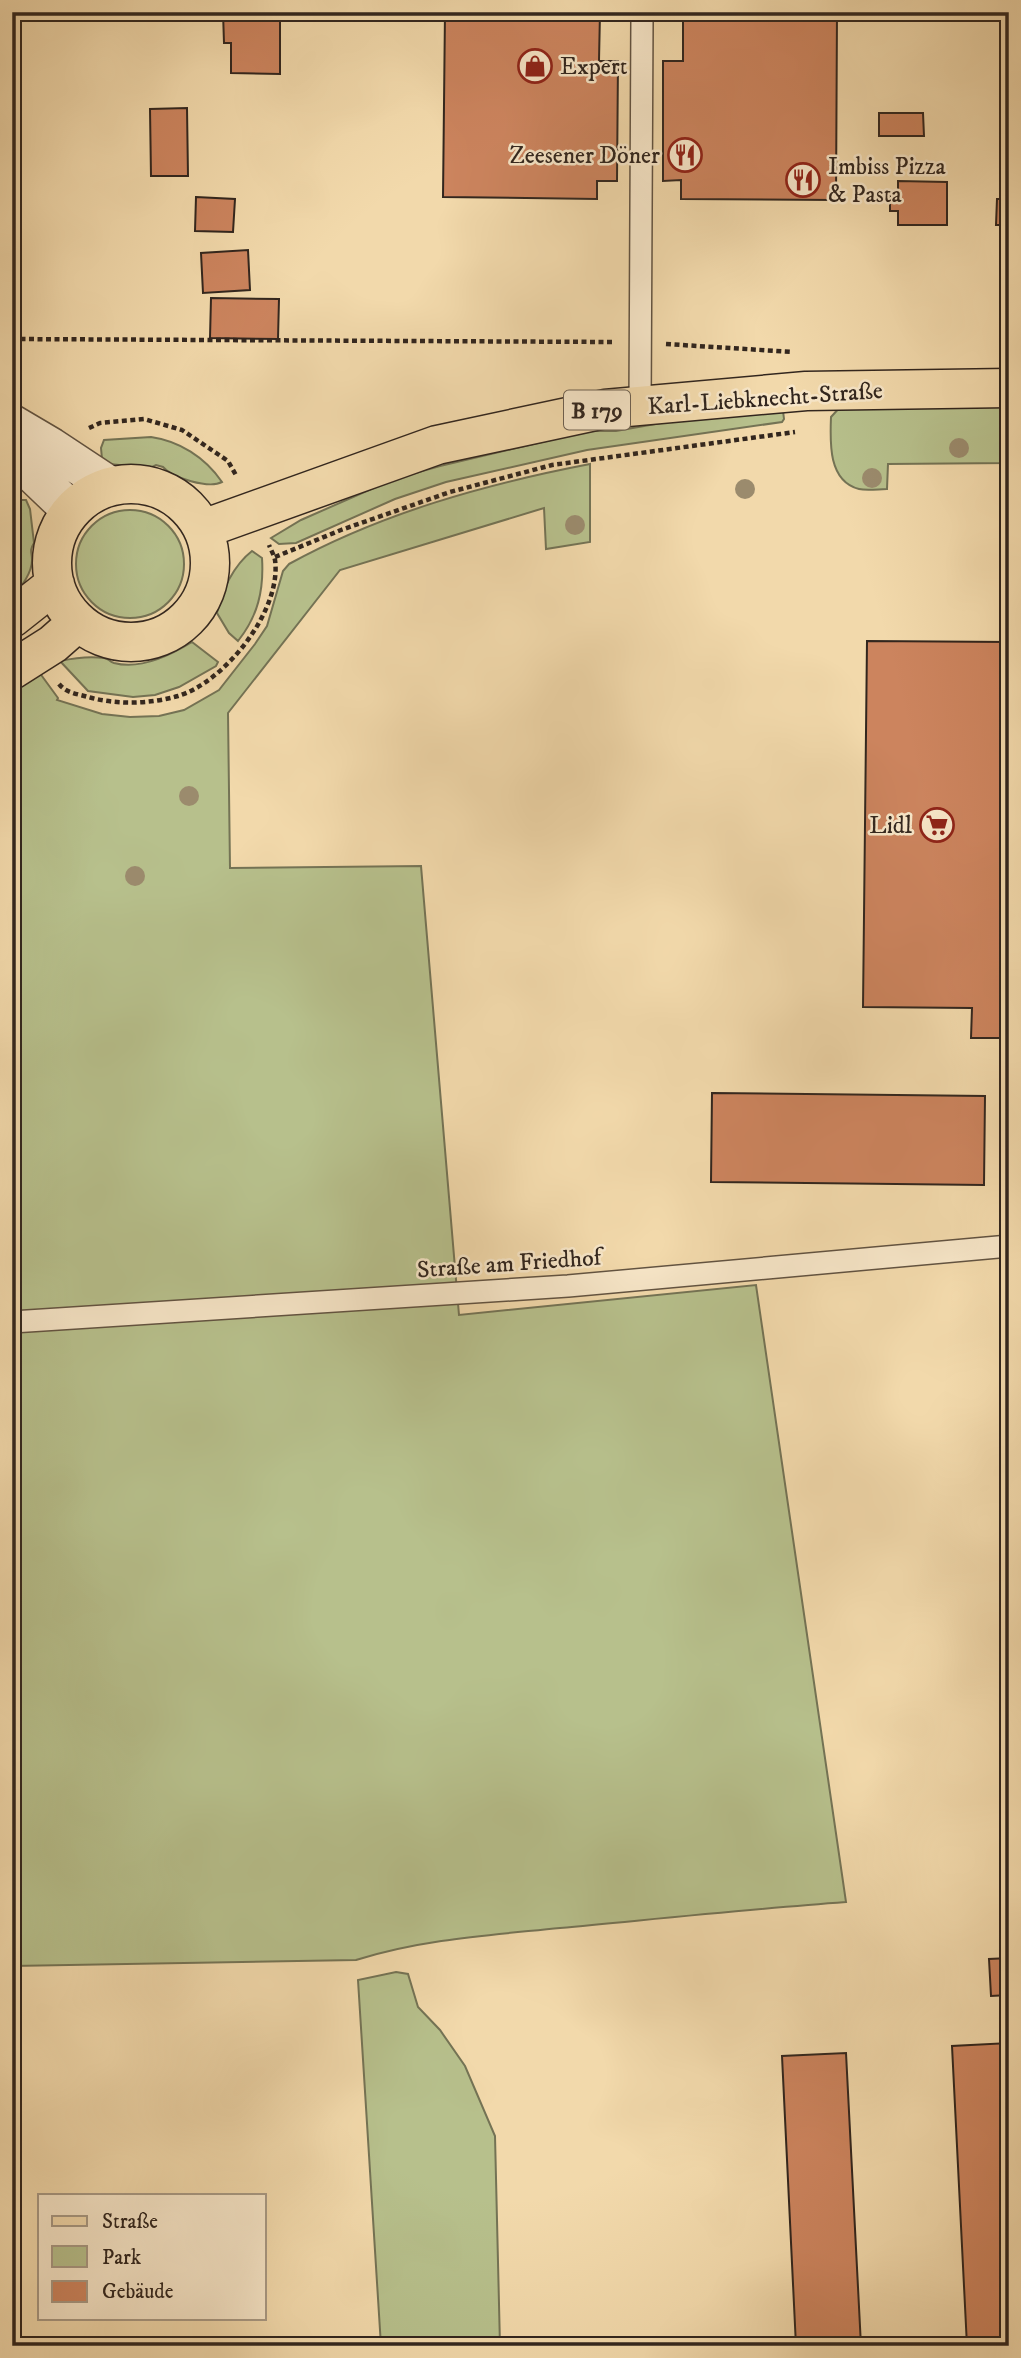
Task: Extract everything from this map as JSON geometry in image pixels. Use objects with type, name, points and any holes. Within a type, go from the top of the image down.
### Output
[{"type":"main road","name":"Karl-Liebknecht-Straße","points":[[203,529],[437,444],[605,409],[806,391],[1009,388]]},
{"type":"main road","points":[[131,483],[153,486],[174,495],[191,510],[203,529],[210,552],[210,576],[202,599],[188,618],[169,633],[146,641],[122,642],[99,635],[78,622],[64,605],[55,584],[52,558],[58,533],[71,510],[89,496],[110,486],[131,483]]},
{"type":"main road","points":[[12,618],[55,584]]},
{"type":"main road","points":[[24,662],[53,644],[78,622]]},
{"type":"street","points":[[12,424],[110,486]]},
{"type":"street","points":[[12,457],[71,510]]},
{"type":"lane","points":[[640,406],[642,19]]},
{"type":"lane","name":"Straße am Friedhof","points":[[12,1322],[568,1286],[1009,1246]]},
{"type":"path","points":[[12,339],[639,342],[795,352]]},
{"type":"path","points":[[51,447],[100,423],[144,419],[183,430],[228,461],[254,509]]},
{"type":"path","points":[[24,662],[64,690],[100,700],[130,703],[178,695],[209,681],[236,657],[263,617],[275,578],[275,557],[450,492],[552,465],[799,432]]},
{"type":"green space","points":[[1009,397],[1009,463],[888,464],[887,489],[873,490],[849,485],[836,469],[831,449],[831,417],[842,405]]},
{"type":"green space","points":[[768,404],[783,411],[782,422],[587,450],[446,482],[395,499],[296,543],[279,544],[271,538],[301,520],[394,479],[440,466],[589,431],[616,431]]},
{"type":"green space","points":[[151,437],[172,442],[191,452],[208,465],[222,482],[200,483],[182,478],[156,465],[150,468],[109,464],[102,459],[101,448],[104,440]]},
{"type":"green space","points":[[590,464],[590,542],[546,549],[544,508],[340,570],[228,713],[230,868],[421,866],[459,1315],[756,1285],[846,1902],[432,1942],[356,1960],[12,1966],[12,688],[39,672],[57,700],[102,714],[159,716],[184,710],[219,690],[255,644],[267,626],[283,571],[289,564],[361,530],[435,502]]},
{"type":"green space","points":[[26,500],[30,509],[34,543],[30,570],[12,598],[12,563],[17,547],[17,504]]},
{"type":"green space","points":[[130,510],[151,514],[168,526],[180,543],[184,564],[180,585],[168,602],[151,614],[130,618],[109,614],[92,602],[80,585],[76,564],[80,543],[92,526],[109,514]]},
{"type":"green space","points":[[252,551],[262,558],[261,592],[255,612],[238,641],[229,633],[217,613],[229,579]]},
{"type":"green space","points":[[192,642],[218,662],[216,666],[179,687],[155,695],[133,697],[88,691],[60,661],[98,657],[124,665],[145,663],[175,652]]},
{"type":"green space","points":[[396,1972],[408,1974],[418,2007],[440,2030],[465,2066],[495,2136],[500,2346],[381,2346],[358,1980]]},
{"type":"building","points":[[223,12],[280,12],[280,74],[231,73],[231,43],[224,43]]},
{"type":"building","points":[[445,12],[600,12],[599,61],[618,61],[617,181],[597,181],[597,199],[443,197]]},
{"type":"building","points":[[683,12],[837,12],[836,200],[681,199],[681,180],[663,181],[663,61],[683,61]]},
{"type":"building","points":[[187,108],[188,176],[151,176],[150,109]]},
{"type":"building","points":[[879,113],[923,113],[924,136],[879,136]]},
{"type":"building","points":[[898,181],[947,182],[947,225],[898,225],[898,211],[890,211],[890,192],[898,192]]},
{"type":"building","points":[[196,197],[235,199],[233,232],[195,231]]},
{"type":"building","points":[[997,199],[1009,199],[1009,225],[996,225]]},
{"type":"building","points":[[248,250],[250,290],[203,293],[201,253]]},
{"type":"building","points":[[211,298],[279,299],[278,339],[210,338]]},
{"type":"building","name":"Lidl","points":[[867,641],[1009,642],[1009,1038],[971,1038],[972,1008],[863,1007]]},
{"type":"building","points":[[712,1093],[985,1096],[984,1185],[711,1182]]},
{"type":"building","points":[[1009,1958],[1009,1995],[991,1996],[989,1959]]},
{"type":"building","points":[[1009,2043],[1009,2346],[967,2346],[952,2046]]},
{"type":"building","points":[[846,2053],[861,2346],[796,2346],[782,2056]]},
{"type":"place","name":"Expert","points":[[535,66]]},
{"type":"place","name":"Zeesener Döner","points":[[685,155]]},
{"type":"place","name":"Imbiss Pizza & Pasta","points":[[803,180]]},
{"type":"place","name":"Lidl","points":[[937,825]]}]
